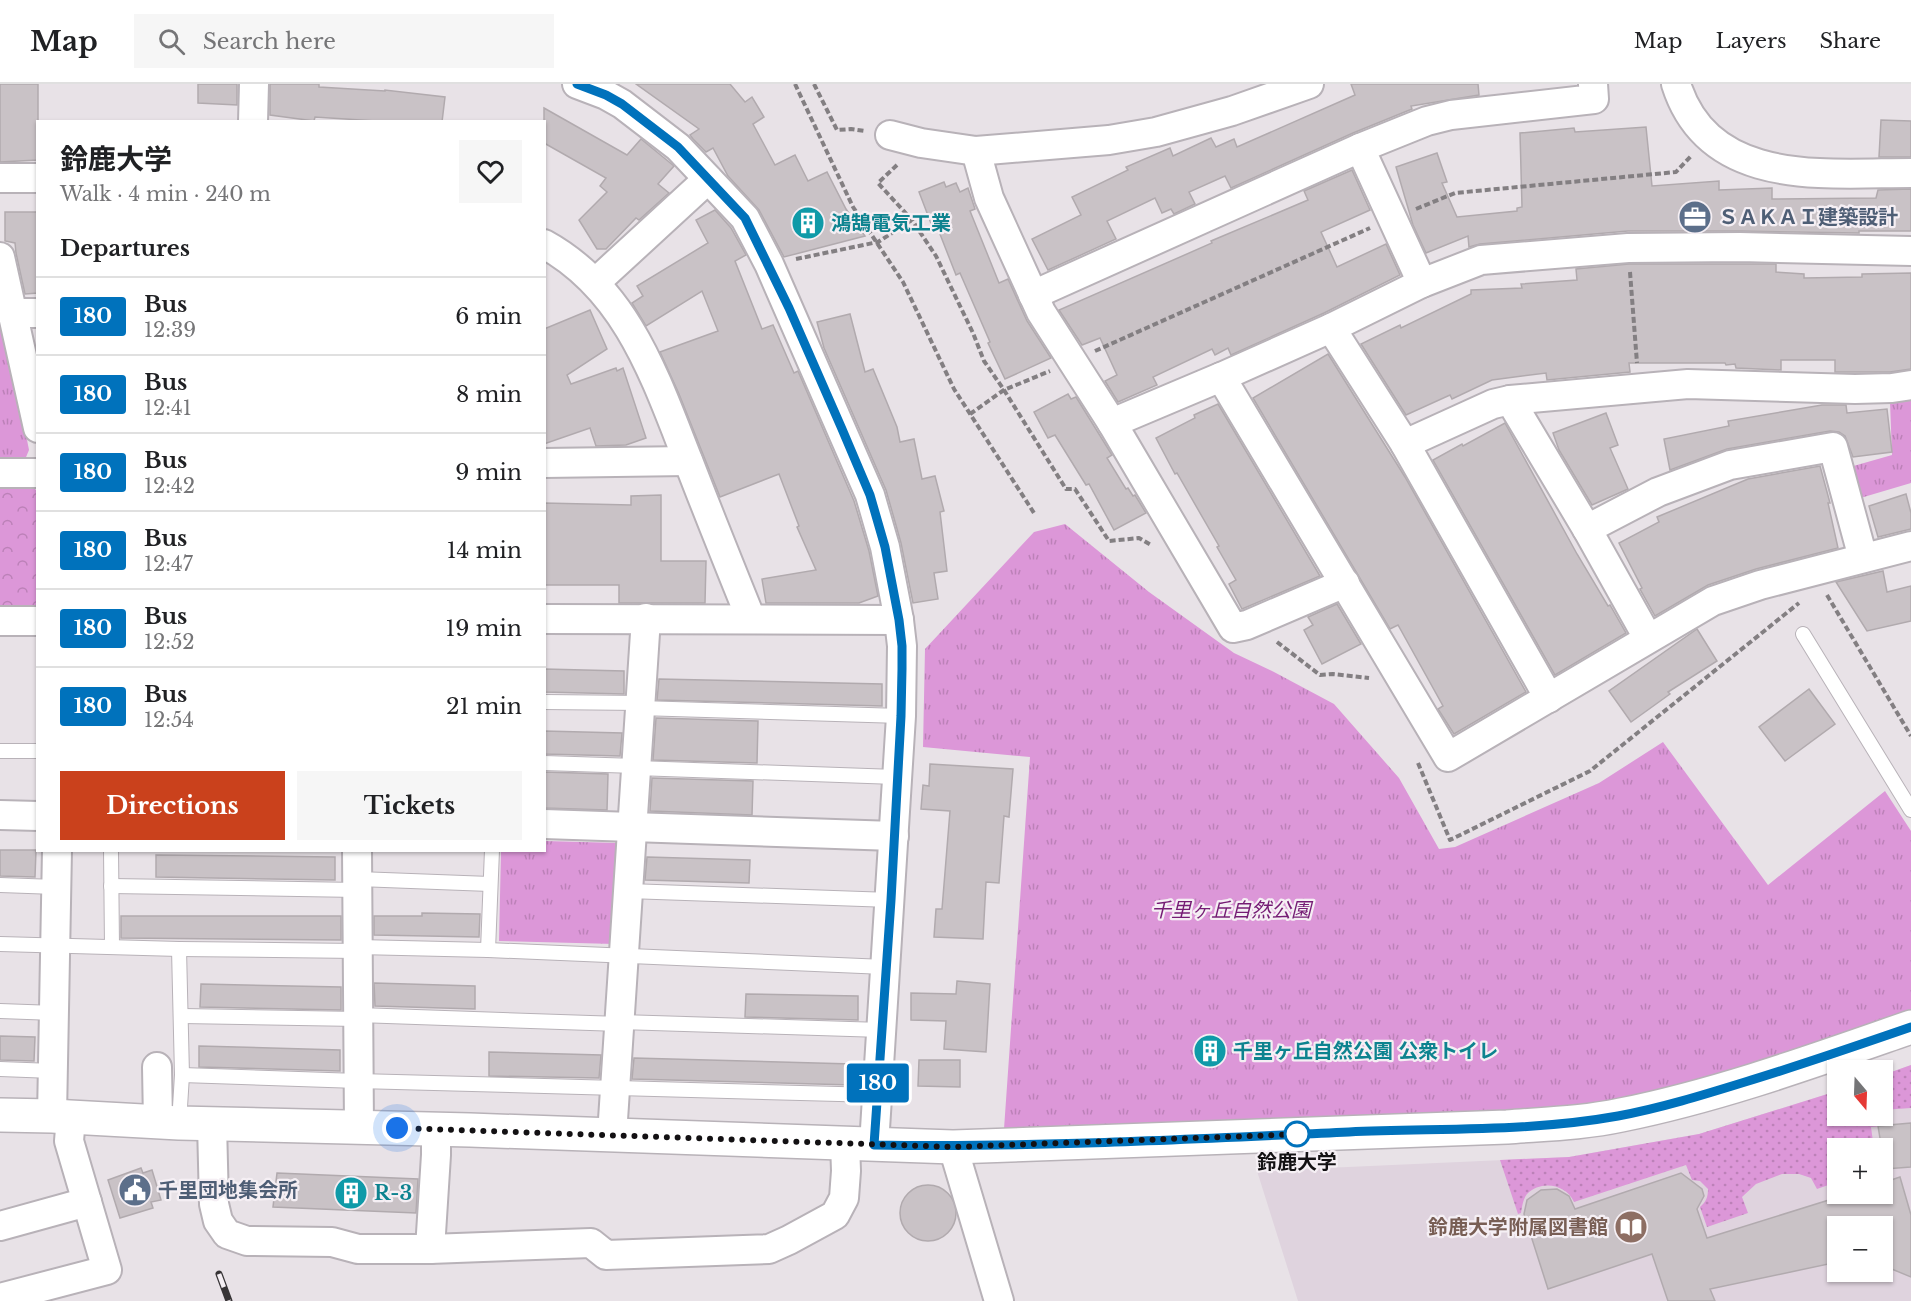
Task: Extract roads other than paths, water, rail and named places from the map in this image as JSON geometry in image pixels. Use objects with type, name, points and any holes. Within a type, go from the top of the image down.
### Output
[{"type":"street","points":[[253,120],[254,84]]},
{"type":"street","points":[[212,1124],[214,1204],[218,1221],[227,1234],[247,1241],[332,1242],[358,1249],[430,1249],[591,1243],[606,1255],[769,1248],[835,1215],[844,1198],[846,1171],[859,1144],[877,1095],[891,900],[901,716],[902,646],[885,547],[870,495],[789,308],[745,218],[678,147],[622,104],[577,84]]},
{"type":"street","points":[[890,135],[921,143],[976,151],[1110,140],[1156,132],[1232,111],[1309,84]]},
{"type":"street","points":[[1033,295],[1360,148],[1427,121],[1451,115],[1594,99],[1593,84]]},
{"type":"street","points":[[1676,84],[1686,109],[1707,137],[1730,152],[1758,164],[1793,172],[1911,173]]},
{"type":"street","points":[[1360,148],[1422,283]]},
{"type":"street","points":[[976,151],[989,198],[1041,312],[1112,423],[1233,628],[1246,625],[1345,583]]},
{"type":"street","points":[[0,178],[36,178]]},
{"type":"street","points":[[596,282],[708,179]]},
{"type":"street","points":[[546,245],[596,282],[627,324],[653,371],[751,619]]},
{"type":"street","points":[[1112,423],[1331,328],[1422,283],[1481,260],[1628,248],[1740,247],[1911,251]]},
{"type":"street","points":[[0,257],[25,313],[36,410]]},
{"type":"street","points":[[1331,328],[1405,444],[1549,698]]},
{"type":"street","points":[[1221,377],[1448,757],[1713,601],[1760,585],[1817,580],[1863,558],[1911,546]]},
{"type":"street","points":[[1405,444],[1493,404],[1510,400],[1688,384],[1855,389],[1911,385]]},
{"type":"street","points":[[1510,400],[1587,529],[1648,638]]},
{"type":"street","points":[[1587,529],[1658,492],[1730,465],[1833,447],[1863,558]]},
{"type":"street","points":[[546,463],[688,461]]},
{"type":"street","points":[[0,473],[36,473]]},
{"type":"street","points":[[612,1135],[646,618]]},
{"type":"street","points":[[546,619],[899,620]]},
{"type":"street","points":[[0,621],[36,621]]},
{"type":"street","points":[[0,815],[36,816]]},
{"type":"street","points":[[546,824],[894,836]]},
{"type":"street","points":[[0,1298],[108,1270],[61,1116],[54,1071],[57,852]]},
{"type":"street","points":[[357,852],[358,1127]]},
{"type":"street","points":[[0,1115],[212,1124],[436,1129],[953,1147],[1507,1127],[1575,1122],[1619,1116],[1663,1106],[1911,1027]]},
{"type":"street","points":[[168,1122],[169,1071]]},
{"type":"street","points":[[430,1249],[436,1129]]},
{"type":"street","points":[[953,1147],[999,1301]]},
{"type":"street","points":[[0,1226],[87,1202]]},
{"type":"lane","points":[[1803,634],[1911,810]]},
{"type":"lane","points":[[546,702],[901,716]]},
{"type":"lane","points":[[0,751],[36,751]]},
{"type":"lane","points":[[546,763],[897,777]]},
{"type":"lane","points":[[111,852],[112,947]]},
{"type":"lane","points":[[488,950],[492,852]]},
{"type":"lane","points":[[111,886],[490,884]]},
{"type":"lane","points":[[0,885],[56,887]]},
{"type":"lane","points":[[628,891],[891,900]]},
{"type":"lane","points":[[0,944],[179,950],[488,950],[885,967]]},
{"type":"lane","points":[[179,950],[182,1016],[169,1071],[358,1081],[877,1095]]},
{"type":"lane","points":[[0,1011],[55,1013]]},
{"type":"lane","points":[[182,1016],[358,1017],[882,1030]]},
{"type":"lane","points":[[0,1069],[54,1071]]},
{"type":"railway","points":[[219,1274],[229,1301]]},
{"type":"place","name":"ＳＡＫＡＩ建築設計","points":[[1695,217]]},
{"type":"place","name":"鴻鵠電気工業","points":[[808,223]]},
{"type":"place","name":"千里ヶ丘自然公園 公衆トイレ","points":[[1210,1051]]},
{"type":"place","name":"鈴鹿大学","points":[[1297,1134]]},
{"type":"place","name":"千里団地集会所","points":[[135,1190]]},
{"type":"place","name":"R-3","points":[[351,1193]]},
{"type":"place","name":"鈴鹿大学附属図書館","points":[[1631,1227]]},
{"type":"park label","name":"千里ヶ丘自然公園","points":[[1231,910]]}]
